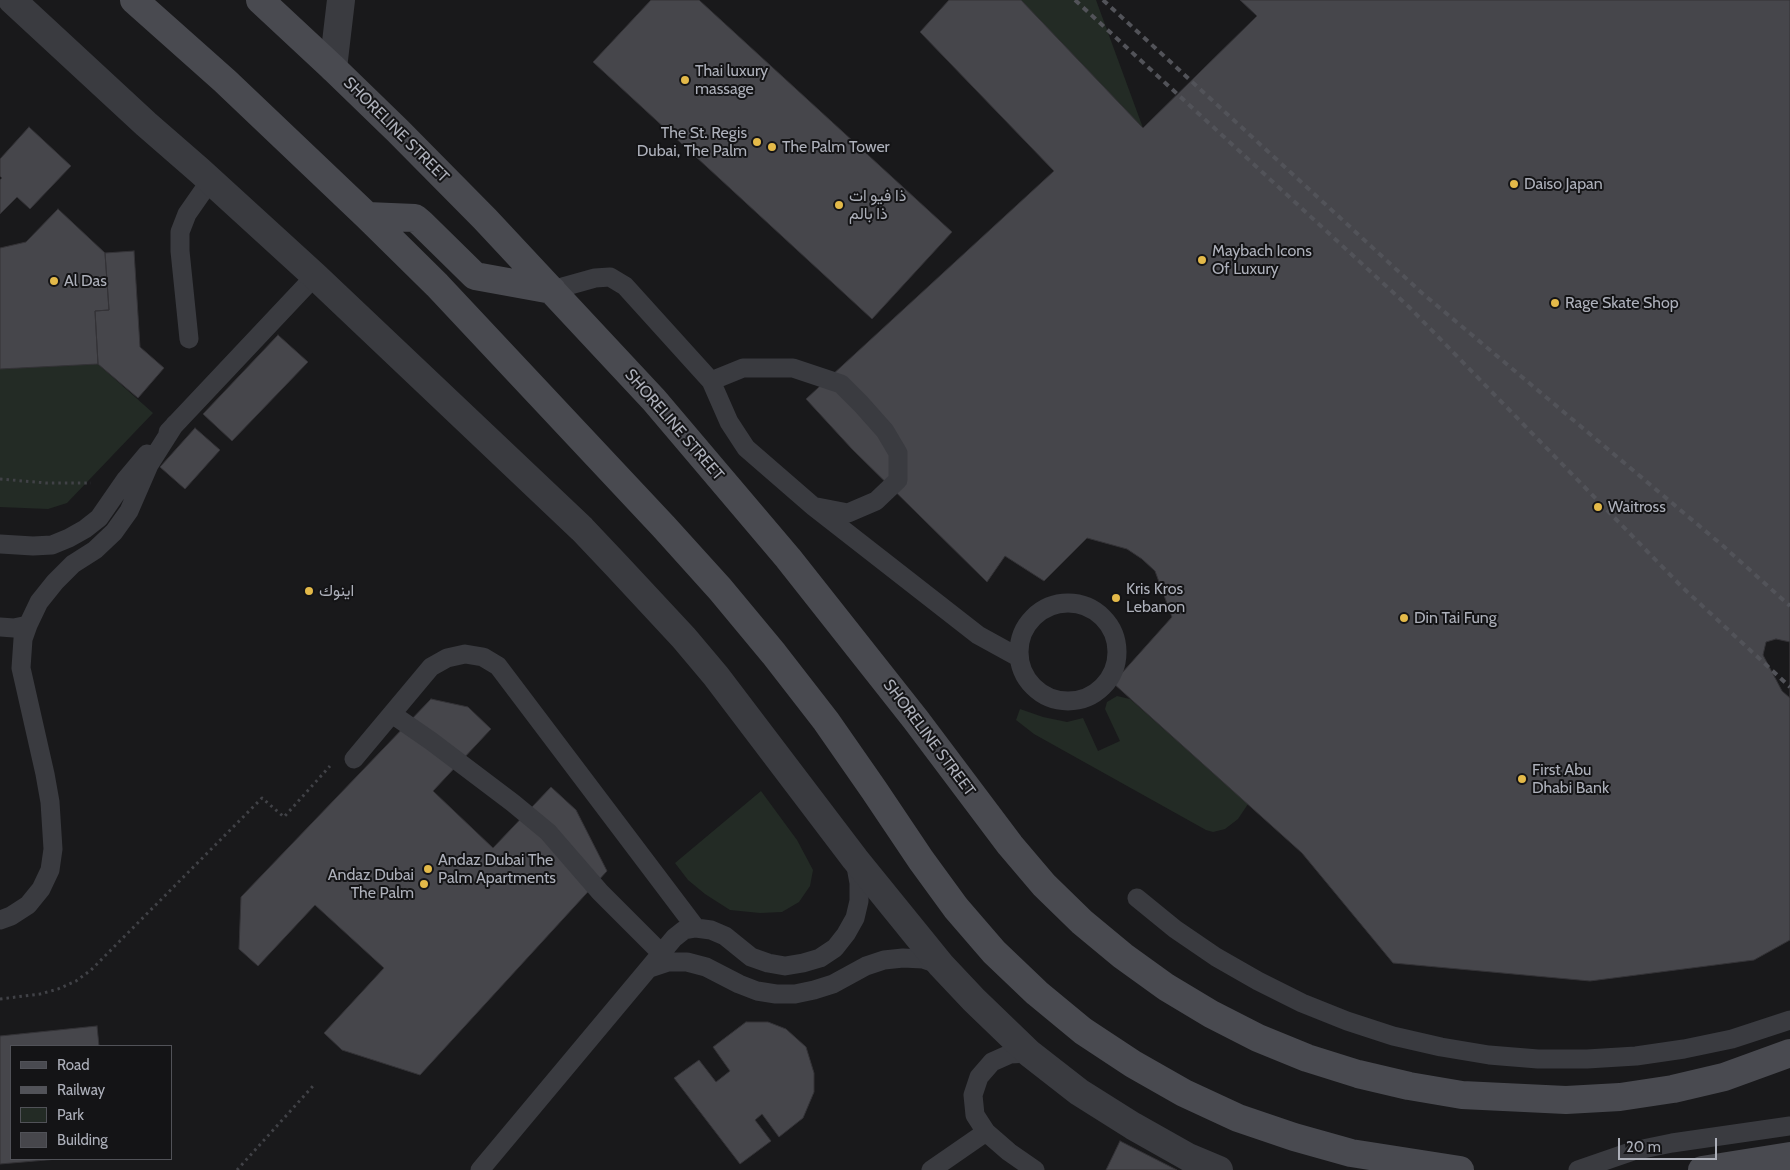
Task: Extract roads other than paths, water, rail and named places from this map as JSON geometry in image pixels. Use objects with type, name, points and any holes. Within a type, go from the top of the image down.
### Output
[{"type":"main road","points":[[134,0],[225,81],[367,216],[443,292],[664,527],[720,589],[826,721],[956,908],[994,952],[1037,993],[1083,1031],[1132,1064],[1184,1093],[1238,1118],[1294,1137],[1351,1153],[1460,1170]]},
{"type":"main road","name":"SHORELINE STREET","points":[[260,0],[334,68],[438,172],[552,290],[654,400],[782,551],[916,720],[1010,845],[1044,885],[1082,922],[1123,956],[1166,987],[1211,1014],[1258,1038],[1307,1058],[1358,1074],[1409,1086],[1462,1095],[1566,1100],[1620,1097],[1673,1089],[1724,1077],[1790,1053]]},
{"type":"main road","points":[[367,216],[414,218],[476,276],[552,290]]},
{"type":"main road","points":[[1702,1170],[1790,1156]]},
{"type":"street","points":[[12,0],[314,276],[582,529],[651,601],[716,676],[855,858],[941,965],[974,1000],[1029,1053],[1079,1092],[1133,1126],[1188,1157],[1219,1170]]},
{"type":"street","points":[[334,68],[341,0]]},
{"type":"lane","points":[[189,339],[180,251],[180,232],[187,214],[210,181]]},
{"type":"lane","points":[[0,544],[52,545],[85,529],[99,518],[126,479],[158,442],[314,276]]},
{"type":"lane","points":[[552,290],[595,278],[610,277],[625,286],[711,381],[729,422],[746,448],[814,507],[978,635],[1018,657],[1023,674],[1033,687],[1047,697],[1064,702],[1081,700],[1097,692],[1109,680],[1116,664],[1117,647],[1113,632],[1105,619],[1093,609],[1078,603],[1063,603],[1048,606],[1035,615],[1024,627],[1019,642],[1018,657]]},
{"type":"lane","points":[[711,381],[743,368],[793,368],[841,384],[885,431],[898,453],[898,480],[876,501],[848,513],[814,507]]},
{"type":"lane","points":[[0,920],[28,905],[42,889],[50,870],[53,850],[46,774],[20,668],[23,639],[39,602],[55,582],[114,532],[129,511],[149,465],[175,424]]},
{"type":"lane","points":[[0,627],[14,628],[28,625]]},
{"type":"lane","points":[[354,759],[432,667],[447,658],[465,654],[482,657],[498,666],[696,928]]},
{"type":"lane","points":[[392,714],[513,803],[548,832],[656,960],[688,962],[706,967],[739,984],[758,991],[785,994],[814,990],[833,984],[866,966],[884,960],[922,959],[941,965]]},
{"type":"lane","points":[[480,1170],[656,960],[684,930],[696,928],[711,930],[725,936],[751,957],[785,966],[803,964],[820,958],[835,948],[855,918],[859,901],[855,858]]},
{"type":"lane","points":[[1137,898],[1175,929],[1258,981],[1347,1021],[1394,1036],[1441,1047],[1489,1055],[1587,1060],[1636,1056],[1684,1049],[1732,1038],[1790,1020]]},
{"type":"lane","points":[[1029,1053],[1010,1054],[992,1062],[979,1077],[973,1095],[975,1115],[986,1132],[1009,1152],[1035,1170]]},
{"type":"lane","points":[[1578,1170],[1633,1151],[1790,1126]]},
{"type":"lane","points":[[931,1170],[986,1132]]},
{"type":"railway","points":[[1075,0],[1409,307],[1683,588],[1790,687]]},
{"type":"railway","points":[[1103,0],[1422,293],[1722,545],[1790,606]]},
{"type":"place","name":"Thai luxury massage","points":[[685,80]]},
{"type":"place","name":"The St. Regis Dubai, The Palm","points":[[757,142]]},
{"type":"place","name":"The Palm Tower","points":[[772,147]]},
{"type":"place","name":"Daiso Japan","points":[[1514,184]]},
{"type":"place","name":"ذا فيو ات ذا بالم","points":[[839,205]]},
{"type":"place","name":"Maybach Icons Of Luxury","points":[[1202,260]]},
{"type":"place","name":"Al Das","points":[[54,281]]},
{"type":"place","name":"Rage Skate Shop","points":[[1555,303]]},
{"type":"place","name":"Waitross","points":[[1598,507]]},
{"type":"place","name":"اينوك","points":[[309,591]]},
{"type":"place","name":"Kris Kros Lebanon","points":[[1116,598]]},
{"type":"place","name":"Din Tai Fung","points":[[1404,618]]},
{"type":"place","name":"First Abu Dhabi Bank","points":[[1522,779]]},
{"type":"place","name":"Andaz Dubai The Palm Apartments","points":[[428,869]]},
{"type":"place","name":"Andaz Dubai The Palm","points":[[424,884]]}]
